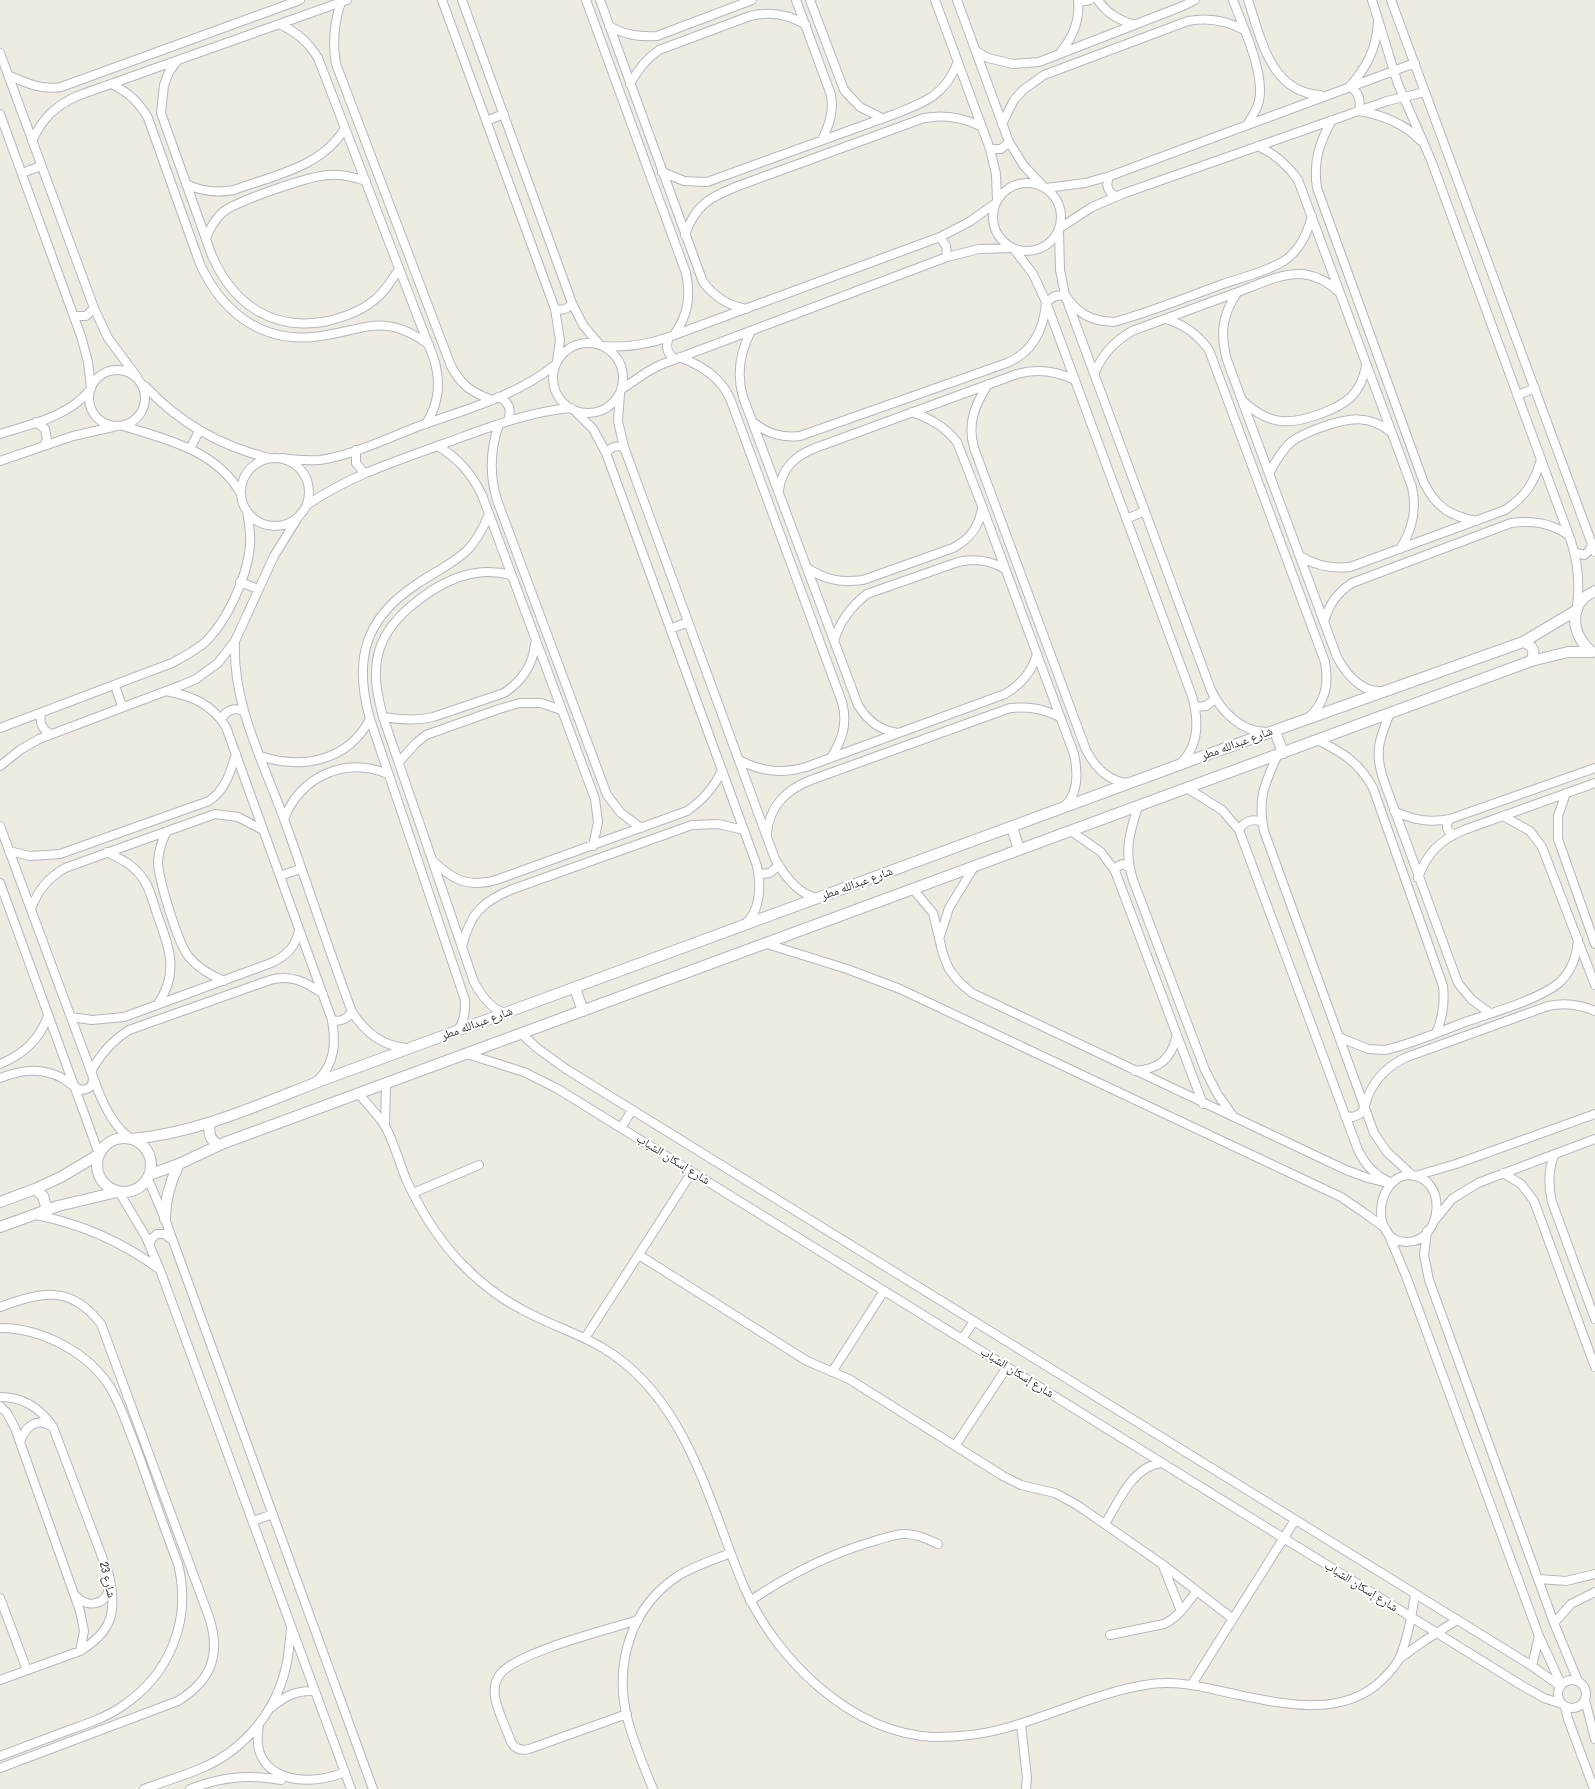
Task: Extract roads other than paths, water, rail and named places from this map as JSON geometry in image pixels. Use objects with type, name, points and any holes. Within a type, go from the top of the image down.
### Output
[{"type":"street","points":[[8,75],[41,88],[72,84],[300,0]]},
{"type":"street","points":[[442,0],[555,309],[560,340],[554,372],[555,389],[564,403],[593,430],[606,453],[759,874],[758,898],[755,909],[750,920],[741,927]]},
{"type":"street","points":[[462,0],[572,303],[584,325],[601,345],[611,351],[618,359],[623,374],[618,421],[624,447],[766,835],[779,865],[788,879],[810,896],[819,898]]},
{"type":"street","points":[[586,0],[686,273],[689,286],[687,312],[682,324],[667,342],[668,352],[709,372],[729,395],[844,709],[844,730],[831,758]]},
{"type":"street","points":[[600,0],[703,282],[722,300],[733,306],[746,309]]},
{"type":"street","points":[[796,0],[827,84],[833,106],[832,117],[822,140]]},
{"type":"street","points":[[810,0],[839,79],[852,99],[860,107],[882,118]]},
{"type":"street","points":[[936,0],[980,126],[990,149],[996,174],[996,202],[993,220],[995,229],[999,237],[1033,274],[1046,302],[1195,707],[1196,726],[1193,746],[1187,757],[1178,766]]},
{"type":"street","points":[[307,505],[335,487],[364,473],[508,420],[541,412],[572,409],[582,413],[600,411],[608,407],[621,391],[647,372],[678,358],[947,257],[979,249],[1012,249],[1022,252],[1040,250],[1054,239],[1059,230],[1062,219],[1058,202],[1024,166],[1009,142],[957,0]]},
{"type":"street","points":[[1059,55],[1075,31],[1079,1],[1090,0]]},
{"type":"street","points":[[1098,0],[1111,15],[1134,25]]},
{"type":"street","points":[[976,51],[1000,62],[1026,64],[1039,62],[1184,6],[1195,0]]},
{"type":"street","points":[[1234,0],[1259,74],[1259,101],[1247,125]]},
{"type":"street","points":[[1248,0],[1268,60],[1274,70],[1290,86],[1307,93],[1324,96]]},
{"type":"street","points":[[1372,0],[1394,70],[1425,146],[1569,535],[1574,552],[1579,589],[1575,629],[1578,638],[1593,653]]},
{"type":"street","points":[[1392,0],[1593,548],[1584,554],[1574,552]]},
{"type":"street","points":[[32,142],[41,124],[53,110],[77,96],[344,1]]},
{"type":"street","points":[[344,1],[334,27],[333,40],[336,64],[451,366],[463,385],[472,391],[508,404],[510,415],[508,420]]},
{"type":"street","points":[[609,26],[632,36],[651,36],[669,32],[749,1],[750,16]]},
{"type":"street","points":[[1184,6],[1188,10],[1188,21]]},
{"type":"street","points":[[630,84],[637,70],[647,58],[659,50],[750,16],[779,14],[788,16],[806,25]]},
{"type":"street","points":[[1002,124],[1014,100],[1028,86],[1044,75],[1200,18],[1223,20],[1244,30]]},
{"type":"street","points":[[1350,86],[1369,62],[1375,47],[1378,19]]},
{"type":"street","points":[[279,24],[302,37],[311,47],[323,69],[429,345],[439,381],[436,404],[426,424]]},
{"type":"street","points":[[669,32],[669,40],[673,44]]},
{"type":"street","points":[[0,53],[94,308],[108,338],[143,384],[170,411],[200,431],[235,448],[271,458],[300,460],[320,460],[356,450],[495,399],[531,383],[557,362],[563,353],[571,347],[590,343],[635,347],[651,344],[940,237],[969,222],[996,202],[1003,193],[1018,184],[1035,184],[1044,187],[1085,183],[1110,176],[1415,63]]},
{"type":"street","points":[[177,61],[169,72],[164,85],[161,113],[220,273],[243,302],[259,312],[276,319],[294,323],[337,319],[361,310],[374,300],[384,291],[399,269]]},
{"type":"street","points":[[662,172],[673,178],[695,183],[707,182],[895,114],[924,102],[939,92],[948,83],[958,62]]},
{"type":"street","points":[[1039,62],[1038,68],[1044,75]]},
{"type":"street","points":[[323,69],[328,63],[336,64]]},
{"type":"street","points":[[1259,74],[1267,74],[1274,70]]},
{"type":"street","points":[[827,84],[834,85],[839,79]]},
{"type":"street","points":[[72,84],[72,91],[77,96]]},
{"type":"street","points":[[110,84],[132,97],[141,106],[148,118],[204,272],[218,296],[230,310],[245,321],[261,329],[294,337],[328,335],[380,324],[406,331],[429,345]]},
{"type":"street","points":[[1350,86],[1360,99],[1359,111]]},
{"type":"street","points":[[1059,230],[1081,213],[1116,196],[1387,101],[1425,92]]},
{"type":"street","points":[[1359,111],[1389,118],[1402,125],[1425,146]]},
{"type":"street","points":[[148,118],[154,113],[161,113]]},
{"type":"street","points":[[0,114],[75,316],[85,349],[90,389],[89,399],[95,416],[102,422],[110,425],[121,426],[190,449],[218,465],[228,473],[241,494],[250,528],[250,546],[247,563],[240,582],[226,616],[203,644],[188,655],[172,663],[0,728]]},
{"type":"street","points":[[486,121],[504,114]]},
{"type":"street","points":[[895,114],[901,119],[900,127]]},
{"type":"street","points":[[685,235],[689,223],[703,204],[712,197],[738,186],[924,118],[941,116],[959,118],[980,126]]},
{"type":"street","points":[[1332,120],[1319,146],[1315,160],[1317,188],[1430,495],[1444,509],[1462,518],[1476,521]]},
{"type":"street","points":[[186,184],[215,192],[234,190],[307,164],[333,145],[346,128]]},
{"type":"street","points":[[0,138],[10,142]]},
{"type":"street","points":[[990,149],[1001,149],[1009,142]]},
{"type":"street","points":[[1258,146],[1286,164],[1298,180],[1412,487],[1414,506],[1412,526],[1400,549]]},
{"type":"street","points":[[307,164],[312,168],[313,177]]},
{"type":"street","points":[[22,174],[41,166]]},
{"type":"street","points":[[733,173],[733,182],[738,186]]},
{"type":"street","points":[[206,238],[215,220],[222,213],[239,203],[313,177],[340,175],[366,181]]},
{"type":"street","points":[[1110,176],[1107,184],[1108,188],[1116,196]]},
{"type":"street","points":[[1303,192],[1307,188],[1317,188]]},
{"type":"street","points":[[234,190],[233,198],[239,203]]},
{"type":"street","points":[[376,207],[389,202]]},
{"type":"street","points":[[1065,296],[1085,316],[1099,321],[1114,322],[1128,318],[1259,272],[1284,260],[1303,241],[1312,216]]},
{"type":"street","points":[[1059,230],[1060,270],[1065,296],[1215,699],[1233,720],[1245,727],[1258,732],[1273,731],[1280,754],[1263,788],[1261,805],[1266,840],[1364,1107],[1380,1143],[1394,1161],[1414,1175],[1422,1178],[1433,1190],[1436,1206],[1433,1224]]},
{"type":"street","points":[[940,237],[946,246],[947,257]]},
{"type":"street","points":[[686,273],[691,274],[698,269]]},
{"type":"street","points":[[1259,272],[1263,276],[1263,283]]},
{"type":"street","points":[[1094,374],[1100,360],[1109,348],[1120,338],[1132,331],[1263,283],[1288,275],[1311,275],[1327,282],[1340,293]]},
{"type":"street","points":[[1237,292],[1229,304],[1222,332],[1223,346],[1242,401],[1337,657],[1348,675],[1356,682],[1374,692],[1384,691]]},
{"type":"street","points":[[779,492],[784,473],[801,444],[1013,361],[1030,348],[1037,338],[1042,326],[1046,302],[1055,296],[1065,296]]},
{"type":"street","points":[[555,309],[563,310],[572,303]]},
{"type":"street","points":[[75,316],[86,316],[94,308]]},
{"type":"street","points":[[361,310],[366,317],[367,326]]},
{"type":"street","points":[[1128,318],[1128,327],[1132,331]]},
{"type":"street","points":[[1166,319],[1179,323],[1191,330],[1209,350],[1325,662],[1327,672],[1325,692],[1317,710],[1307,719]]},
{"type":"street","points":[[751,331],[745,342],[740,359],[739,378],[752,422],[858,705],[874,725],[898,734]]},
{"type":"street","points":[[1209,350],[1215,345],[1223,346]]},
{"type":"street","points":[[1013,361],[1019,365],[1020,370],[1017,374]]},
{"type":"street","points":[[1269,474],[1283,450],[1292,442],[1345,412],[1351,397],[1359,387],[1364,376],[1366,364]]},
{"type":"street","points":[[437,370],[445,371],[451,366]]},
{"type":"street","points":[[0,434],[70,408],[84,397],[95,380],[111,370],[120,369],[137,377]]},
{"type":"street","points":[[752,422],[765,431],[801,444],[912,412],[1017,374],[1039,370],[1075,380]]},
{"type":"street","points":[[0,461],[84,433],[131,423],[143,410],[145,402],[143,384]]},
{"type":"street","points":[[988,384],[974,411],[970,427],[971,437],[1086,750],[1092,761],[1109,777],[1120,782],[1131,783]]},
{"type":"street","points":[[1518,395],[1534,388]]},
{"type":"street","points":[[729,395],[734,390],[741,390]]},
{"type":"street","points":[[1242,401],[1254,411],[1267,418],[1282,422],[1345,412],[1358,419],[1382,425],[1392,432]]},
{"type":"street","points":[[912,412],[934,420],[957,442],[982,506],[1074,754],[1077,778],[1070,802],[1061,809]]},
{"type":"street","points":[[1297,420],[1297,427],[1302,435]]},
{"type":"street","points":[[36,422],[45,429],[47,440],[44,445]]},
{"type":"street","points":[[499,424],[491,457],[494,491],[607,794],[621,814],[641,828]]},
{"type":"street","points":[[190,449],[200,431]]},
{"type":"street","points":[[957,442],[958,439],[964,436],[971,437]]},
{"type":"street","points":[[438,446],[464,466],[482,495],[595,799],[598,822],[593,846]]},
{"type":"street","points":[[606,453],[615,446],[624,447]]},
{"type":"street","points":[[356,450],[356,463],[364,473]]},
{"type":"street","points":[[241,494],[242,484],[249,470],[261,461],[271,458]]},
{"type":"street","points":[[0,766],[20,750],[50,734],[196,679],[208,672],[223,658],[235,641],[278,550],[307,505],[310,493],[308,481],[302,471],[293,463],[282,458]]},
{"type":"street","points":[[1300,556],[1309,562],[1329,568],[1360,565],[1505,510],[1516,503],[1529,488],[1538,471],[1541,459]]},
{"type":"street","points":[[1412,487],[1420,487],[1424,482]]},
{"type":"street","points":[[482,495],[487,490],[494,491]]},
{"type":"street","points":[[807,568],[820,576],[834,581],[863,580],[953,548],[966,539],[977,526],[982,506]]},
{"type":"street","points":[[1505,510],[1510,514],[1511,523]]},
{"type":"street","points":[[247,511],[254,519],[264,525],[276,527],[287,525],[297,519]]},
{"type":"street","points":[[1126,518],[1145,511]]},
{"type":"street","points":[[457,1031],[463,1023],[465,1012],[462,987],[370,719],[364,693],[363,663],[366,646],[372,630],[381,615],[405,592],[447,567],[468,550],[477,540],[489,514]]},
{"type":"street","points":[[1324,622],[1331,604],[1342,589],[1364,577],[1511,523],[1523,521],[1541,523],[1558,528],[1569,535]]},
{"type":"street","points":[[787,552],[799,547]]},
{"type":"street","points":[[953,548],[959,553],[958,562]]},
{"type":"street","points":[[834,641],[837,630],[846,614],[867,594],[958,562],[987,561],[1006,571],[1019,568]]},
{"type":"street","points":[[1360,565],[1360,572],[1364,577]]},
{"type":"street","points":[[447,567],[452,573],[454,580]]},
{"type":"street","points":[[508,1013],[500,1012],[492,1006],[474,982],[383,717],[376,678],[376,664],[379,649],[385,635],[393,623],[415,603],[454,580],[476,573],[499,572],[511,575]]},
{"type":"street","points":[[863,580],[862,587],[867,594]]},
{"type":"street","points":[[240,582],[258,590]]},
{"type":"street","name":"شارع عبدالله مطر","points":[[131,1138],[170,1134],[210,1124],[315,1083],[1131,783],[1523,642],[1577,610],[1583,600],[1595,591]]},
{"type":"street","points":[[670,629],[688,622]]},
{"type":"street","points":[[235,641],[235,670],[244,710],[352,1012],[370,1034],[383,1042],[409,1049]]},
{"type":"street","points":[[383,717],[409,721],[433,718],[504,693],[523,677],[530,666],[536,642]]},
{"type":"street","points":[[1523,642],[1532,647],[1534,652],[1531,661]]},
{"type":"street","name":"شارع عبدالله مطر","points":[[148,1177],[219,1145],[1531,661],[1568,652],[1593,653]]},
{"type":"street","points":[[739,760],[765,770],[779,772],[793,771],[831,758],[1005,694],[1029,673],[1037,654]]},
{"type":"street","points":[[1325,662],[1330,663],[1337,657]]},
{"type":"street","points":[[363,680],[376,678]]},
{"type":"street","points":[[115,686],[122,706]]},
{"type":"street","points":[[166,690],[202,702],[221,720],[236,754],[332,1020],[334,1048],[331,1062],[325,1074],[315,1083]]},
{"type":"street","points":[[504,693],[509,700],[508,706]]},
{"type":"street","points":[[1005,694],[1011,701],[1010,708]]},
{"type":"street","points":[[1195,707],[1206,706],[1215,699]]},
{"type":"street","points":[[399,762],[416,742],[438,730],[508,706],[530,702],[541,703],[561,710]]},
{"type":"street","points":[[844,709],[853,709],[858,705]]},
{"type":"street","points":[[766,835],[768,823],[775,806],[787,792],[798,785],[1010,708],[1036,708],[1049,711],[1060,717]]},
{"type":"street","points":[[221,720],[224,715],[233,709],[244,710]]},
{"type":"street","points":[[41,713],[41,725],[44,731],[50,734]]},
{"type":"street","points":[[1390,713],[1381,734],[1378,753],[1378,763],[1384,784],[1453,973],[1461,988],[1472,1000],[1490,1013]]},
{"type":"street","points":[[433,718],[432,725],[438,730]]},
{"type":"street","points":[[260,756],[292,763],[324,758],[336,753],[356,738],[370,719]]},
{"type":"street","points":[[1318,740],[1351,759],[1367,777],[1373,788],[1441,977],[1444,1005],[1436,1033]]},
{"type":"street","points":[[1074,754],[1081,754],[1086,750]]},
{"type":"street","points":[[9,852],[30,856],[60,854],[209,801],[226,784],[236,754]]},
{"type":"street","points":[[324,758],[328,773]]},
{"type":"street","points":[[284,819],[289,806],[305,786],[328,773],[347,768],[361,767],[376,769],[388,774]]},
{"type":"street","points":[[1394,811],[1416,820],[1450,819],[1595,768]]},
{"type":"street","points":[[432,860],[460,881],[484,884],[673,817],[698,804],[716,783],[722,770]]},
{"type":"street","points":[[793,771],[792,779],[798,785]]},
{"type":"street","points":[[1373,788],[1374,783],[1377,781],[1381,781],[1384,784]]},
{"type":"street","points":[[1418,878],[1435,846],[1454,834],[1595,783]]},
{"type":"street","points":[[1187,788],[1222,810],[1239,830],[1358,1150],[1367,1166],[1375,1174],[1391,1183]]},
{"type":"street","points":[[396,797],[409,792]]},
{"type":"street","points":[[1566,793],[1561,804],[1558,839],[1595,944]]},
{"type":"street","points":[[595,799],[600,800],[607,794]]},
{"type":"street","points":[[209,801],[216,805],[214,814]]},
{"type":"street","points":[[1138,806],[1128,844],[1130,868],[1198,1054],[1214,1089],[1235,1117]]},
{"type":"street","points":[[31,909],[40,889],[65,868],[214,814],[238,817],[263,830]]},
{"type":"street","points":[[1503,816],[1530,831],[1542,846],[1595,985]]},
{"type":"street","points":[[673,817],[677,822],[678,829]]},
{"type":"street","points":[[1450,819],[1447,829],[1454,834]]},
{"type":"street","points":[[1239,830],[1241,826],[1249,821],[1258,820],[1262,822]]},
{"type":"street","points":[[462,947],[470,921],[478,910],[488,901],[512,889],[678,829],[705,824],[718,824],[744,830]]},
{"type":"street","points":[[1012,827],[1019,850]]},
{"type":"street","points":[[0,1227],[72,1201],[136,1190],[148,1177],[151,1162],[146,1150],[137,1141],[121,1132],[99,1093],[1,830]]},
{"type":"street","points":[[167,831],[160,849],[158,869],[182,947],[196,964],[214,977],[224,980]]},
{"type":"street","points":[[1071,831],[1102,852],[1115,871],[1203,1104]]},
{"type":"street","points":[[1547,856],[1548,851],[1552,847],[1558,848],[1561,851]]},
{"type":"street","points":[[107,852],[134,868],[147,883],[170,952],[169,981],[162,997],[155,1006]]},
{"type":"street","points":[[60,854],[59,860],[65,868]]},
{"type":"street","points":[[759,874],[770,873],[779,865]]},
{"type":"street","points":[[1115,871],[1120,865],[1130,868]]},
{"type":"street","points":[[939,938],[949,908],[974,867]]},
{"type":"street","points":[[280,876],[300,868]]},
{"type":"street","points":[[508,876],[508,885],[512,889]]},
{"type":"street","points":[[147,883],[153,878],[160,879]]},
{"type":"street","points":[[0,883],[99,1155]]},
{"type":"street","points":[[913,889],[932,913],[949,969],[959,982],[972,993],[1203,1104],[1357,1174],[1391,1183]]},
{"type":"street","points":[[71,1018],[92,1020],[124,1017],[271,963],[280,959],[293,947],[300,930]]},
{"type":"street","points":[[1339,1037],[1368,1049],[1385,1050],[1543,993],[1559,982],[1567,973],[1574,962],[1578,939]]},
{"type":"street","points":[[767,944],[874,978],[954,1013],[1341,1197],[1399,1240],[1407,1242],[1415,1240],[1427,1231],[1452,1199],[1478,1183],[1595,1140]]},
{"type":"street","points":[[170,952],[177,953],[182,947]]},
{"type":"street","points":[[271,963],[278,970],[276,978]]},
{"type":"street","points":[[1441,977],[1446,978],[1453,973]]},
{"type":"street","points":[[0,1078],[31,1070],[48,1072],[64,1079],[79,1090],[86,1090],[92,1085],[92,1075],[99,1057],[110,1044],[129,1030],[276,978],[296,978],[323,994]]},
{"type":"street","points":[[462,987],[469,988],[474,982]]},
{"type":"street","points":[[575,988],[583,1011]]},
{"type":"street","points":[[1543,993],[1548,999],[1548,1006]]},
{"type":"street","points":[[1345,1116],[1357,1116],[1364,1107],[1379,1076],[1396,1062],[1407,1057],[1548,1006],[1569,1004],[1583,1006],[1595,1012]]},
{"type":"street","points":[[332,1020],[345,1019],[352,1012]]},
{"type":"street","points":[[0,1064],[14,1058],[32,1045],[41,1032],[48,1016]]},
{"type":"street","points":[[124,1017],[125,1026],[129,1030]]},
{"type":"street","name":"شارع إسكان الشباب","points":[[522,1034],[551,1059],[632,1110],[1560,1685]]},
{"type":"street","points":[[1134,1071],[1147,1070],[1167,1058],[1174,1047],[1177,1035]]},
{"type":"street","points":[[1402,1045],[1402,1051],[1407,1057]]},
{"type":"street","name":"شارع إسكان الشباب","points":[[467,1054],[524,1072],[542,1080],[1436,1633],[1521,1685],[1564,1706]]},
{"type":"street","points":[[1186,1059],[1195,1059],[1198,1054]]},
{"type":"street","points":[[14,1058],[20,1072]]},
{"type":"street","points":[[385,1126],[386,1084]]},
{"type":"street","points":[[359,1094],[385,1126],[413,1193],[447,1248],[481,1282],[522,1310],[585,1338],[610,1353],[636,1374],[660,1400],[684,1439],[702,1476],[750,1601],[770,1633],[801,1670],[820,1688],[835,1700],[867,1718],[890,1728],[933,1736],[980,1734],[1021,1724],[1133,1687],[1171,1682],[1192,1684],[1270,1701],[1326,1705],[1343,1703],[1360,1696],[1375,1686],[1389,1674],[1399,1659],[1411,1617],[1415,1594]]},
{"type":"street","points":[[620,1128],[632,1110]]},
{"type":"street","points":[[1594,1789],[1564,1706],[1557,1696],[1560,1685],[1539,1636],[1406,1276],[1386,1230],[1381,1212],[1381,1204],[1386,1190],[1391,1183],[1402,1176],[1414,1175],[1456,1164],[1595,1114]]},
{"type":"street","points":[[210,1124],[208,1130],[210,1136],[213,1142],[219,1145]]},
{"type":"street","points":[[131,1138],[117,1138],[106,1144],[99,1155],[97,1168],[101,1180],[111,1189],[118,1192],[150,1246],[160,1270],[351,1789]]},
{"type":"street","points":[[0,1202],[35,1189],[74,1171],[99,1155]]},
{"type":"street","points":[[1554,1155],[1548,1183],[1552,1202],[1595,1319]]},
{"type":"street","points":[[165,1219],[166,1196],[179,1164]]},
{"type":"street","points":[[413,1193],[479,1165]]},
{"type":"street","points":[[585,1338],[692,1172]]},
{"type":"street","points":[[1502,1173],[1521,1184],[1534,1201],[1595,1367]]},
{"type":"street","points":[[148,1177],[373,1789]]},
{"type":"street","points":[[35,1189],[43,1196],[46,1206],[39,1213]]},
{"type":"street","points":[[39,1213],[92,1230],[127,1248],[160,1270]]},
{"type":"street","points":[[1427,1231],[1424,1254],[1428,1280],[1554,1623],[1578,1681],[1586,1691],[1585,1700],[1595,1739]]},
{"type":"street","points":[[150,1246],[151,1239],[157,1234],[164,1234],[171,1239]]},
{"type":"street","points":[[639,1255],[807,1361],[858,1384],[1013,1482],[1066,1498],[1162,1564],[1233,1619]]},
{"type":"street","points":[[832,1372],[884,1291]]},
{"type":"street","points":[[0,1307],[28,1297],[56,1294],[76,1301],[93,1313],[101,1324],[214,1632],[215,1649],[211,1665],[204,1680],[192,1692],[164,1708],[0,1768]]},
{"type":"street","points":[[962,1339],[974,1322]]},
{"type":"street","points":[[0,1328],[22,1330],[53,1340],[77,1354],[98,1372],[109,1386],[118,1402],[149,1483],[182,1581],[183,1599],[182,1617],[170,1652],[161,1667],[143,1689],[120,1708],[104,1717],[0,1756]]},
{"type":"street","points":[[955,1446],[1007,1367]]},
{"type":"street","name":"شارع 23","points":[[0,1397],[14,1398],[31,1405],[46,1417],[53,1428],[109,1575],[113,1595],[108,1622],[92,1644],[80,1651],[0,1680]]},
{"type":"street","points":[[0,1406],[11,1420],[20,1442],[75,1596],[83,1622],[83,1641],[80,1651]]},
{"type":"street","points":[[20,1442],[27,1428],[33,1424],[47,1424],[53,1428]]},
{"type":"street","points":[[1105,1524],[1135,1476],[1152,1464],[1161,1463]]},
{"type":"street","points":[[149,1483],[159,1479]]},
{"type":"street","points":[[253,1521],[273,1514]]},
{"type":"street","points":[[1192,1684],[1295,1520]]},
{"type":"street","points":[[750,1601],[782,1580],[816,1562],[878,1540],[907,1534],[938,1544]]},
{"type":"street","points":[[653,1789],[627,1714],[622,1680],[626,1647],[638,1620],[656,1595],[667,1584],[691,1570],[730,1553]]},
{"type":"street","points":[[1162,1564],[1181,1611]]},
{"type":"street","points":[[1539,1579],[1566,1581],[1595,1574]]},
{"type":"street","points":[[75,1596],[81,1602],[89,1604],[97,1603],[104,1599],[109,1592],[109,1575]]},
{"type":"street","points":[[1110,1635],[1164,1624],[1181,1611],[1197,1591]]},
{"type":"street","points":[[1554,1623],[1571,1604],[1595,1592]]},
{"type":"street","points":[[0,1598],[27,1670]]},
{"type":"street","points":[[627,1714],[529,1749],[521,1750],[511,1742],[495,1698],[495,1684],[501,1673],[519,1661],[548,1649],[638,1620]]},
{"type":"street","points":[[1399,1659],[1457,1620]]},
{"type":"street","points":[[144,1789],[202,1768],[218,1760],[248,1738],[269,1709],[283,1678],[287,1662],[291,1626]]},
{"type":"street","points":[[1532,1666],[1539,1636]]},
{"type":"street","points":[[1560,1685],[1569,1680],[1578,1681]]},
{"type":"street","points":[[269,1709],[288,1695],[306,1690],[315,1691]]},
{"type":"street","points":[[1564,1706],[1579,1707],[1585,1700]]},
{"type":"street","points":[[260,1723],[257,1735],[261,1757],[272,1771],[286,1780],[307,1789]]},
{"type":"street","points":[[1021,1724],[1027,1778],[1026,1789]]},
{"type":"street","points":[[190,1789],[224,1778],[240,1777],[263,1777],[314,1783],[330,1780],[345,1772]]}]
